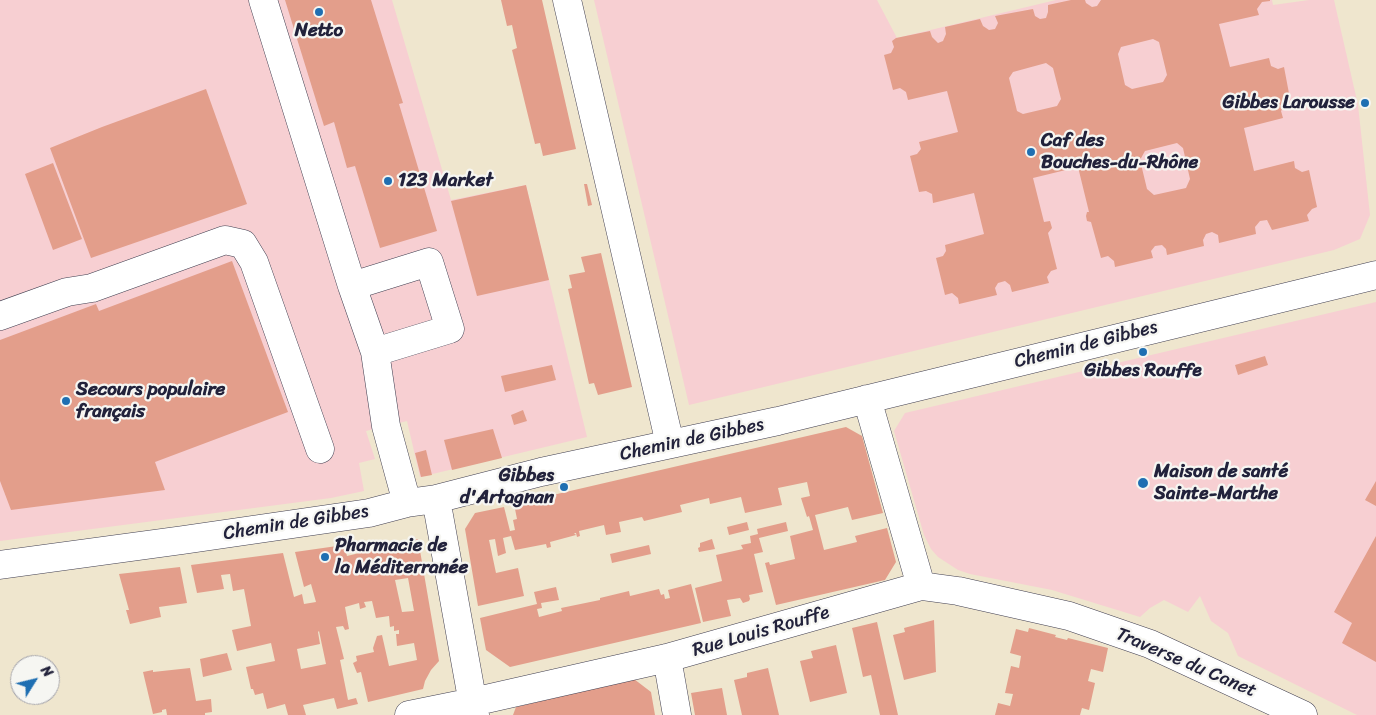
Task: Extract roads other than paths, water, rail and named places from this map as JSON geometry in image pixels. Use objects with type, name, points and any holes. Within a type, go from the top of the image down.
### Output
[{"type":"street","points":[[263,0],[352,286],[375,352],[386,426],[407,503]]},
{"type":"street","points":[[567,0],[670,444]]},
{"type":"street","points":[[0,316],[67,292],[92,288],[225,240],[243,244],[254,262],[320,449]]},
{"type":"street","points":[[352,286],[430,262],[450,329],[375,352]]},
{"type":"street","name":"Chemin de Gibbes","points":[[0,565],[369,512],[407,503],[436,499],[542,472],[778,421],[1376,275]]},
{"type":"street","points":[[867,399],[921,586]]},
{"type":"street","points":[[436,499],[474,708]]},
{"type":"street","name":"Rue Louis Rouffe","points":[[409,715],[474,708],[667,658],[921,586]]},
{"type":"street","name":"Traverse du Canet","points":[[921,586],[958,591],[1070,616],[1150,644],[1303,715]]},
{"type":"street","points":[[667,658],[677,715]]},
{"type":"place","name":"Netto","points":[[319,12]]},
{"type":"place","name":"Gibbes Larousse","points":[[1365,103]]},
{"type":"place","name":"Caf des Bouches-du-Rhône","points":[[1031,152]]},
{"type":"place","name":"123 Market","points":[[388,181]]},
{"type":"place","name":"Gibbes Rouffe","points":[[1143,352]]},
{"type":"place","name":"Secours populaire français","points":[[66,401]]},
{"type":"place","name":"Maison de santé Sainte-Marthe","points":[[1143,483]]},
{"type":"place","name":"Gibbes d'Artagnan","points":[[564,487]]},
{"type":"place","name":"Pharmacie de la Méditerranée","points":[[325,557]]}]
